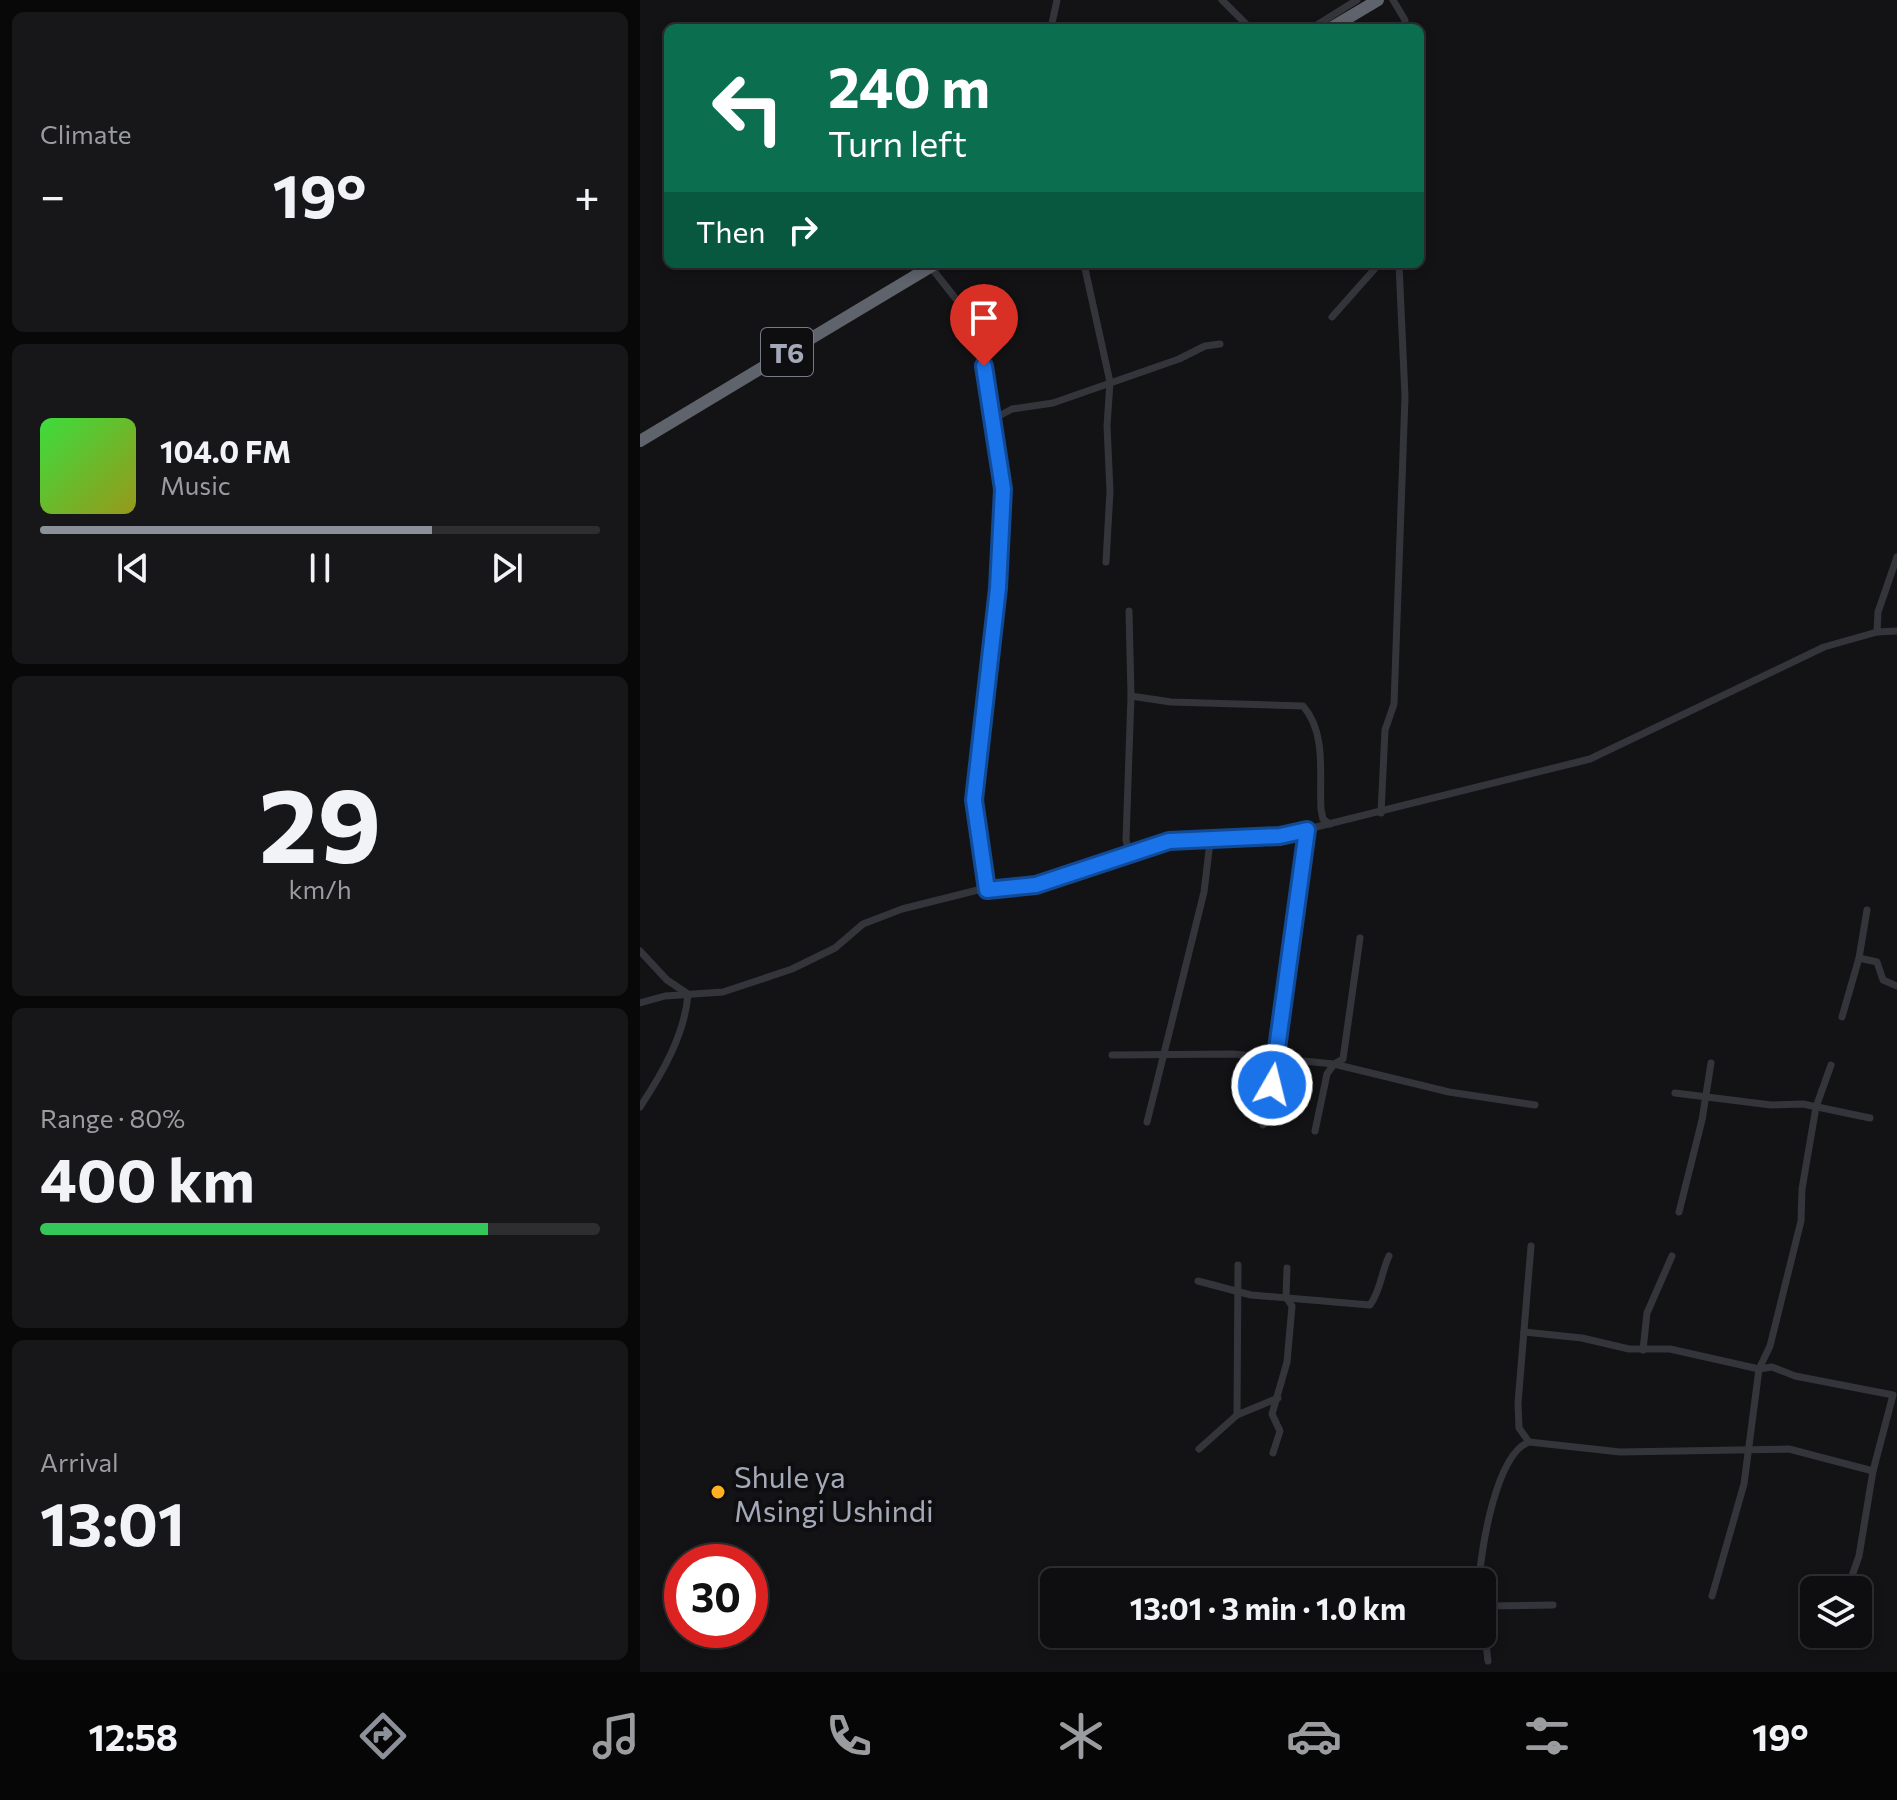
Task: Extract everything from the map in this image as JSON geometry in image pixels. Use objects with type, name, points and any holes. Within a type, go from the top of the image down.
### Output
[{"type":"highway","points":[[1338,24],[1378,0]]},
{"type":"highway","name":"T6","points":[[640,441],[927,268]]},
{"type":"street","points":[[1052,24],[1057,0]]},
{"type":"street","points":[[1222,0],[1246,24]]},
{"type":"street","points":[[1318,24],[1357,0]]},
{"type":"street","points":[[1393,0],[1404,24]]},
{"type":"street","points":[[934,268],[974,322],[990,388],[1003,489],[998,588],[974,800],[987,890]]},
{"type":"street","points":[[1085,268],[1110,382],[1107,426],[1110,491],[1106,562]]},
{"type":"street","points":[[1332,317],[1375,268]]},
{"type":"street","points":[[1381,813],[1385,730],[1394,704],[1405,397],[1399,268]]},
{"type":"street","points":[[997,417],[1012,409],[1053,403],[1179,359],[1205,346],[1220,344]]},
{"type":"street","points":[[1877,632],[1878,612],[1897,557]]},
{"type":"street","points":[[1129,611],[1129,853]]},
{"type":"street","points":[[640,1003],[688,994],[723,992],[792,969],[835,948],[863,924],[902,909],[987,890],[1036,885],[1169,841],[1210,842],[1280,836],[1590,759],[1824,647],[1877,632],[1897,631]]},
{"type":"street","points":[[1131,696],[1171,702],[1303,706],[1312,717],[1318,736],[1321,809],[1323,819],[1330,824]]},
{"type":"street","points":[[1263,1125],[1307,830]]},
{"type":"street","points":[[1147,1122],[1204,892],[1210,842]]},
{"type":"street","points":[[1842,1017],[1859,958],[1867,910]]},
{"type":"street","points":[[1315,1131],[1327,1074],[1334,1064],[1343,1059],[1360,938]]},
{"type":"street","points":[[640,951],[667,980],[688,994]]},
{"type":"street","points":[[1859,958],[1877,962],[1883,980],[1897,986]]},
{"type":"street","points":[[640,1107],[657,1081],[678,1034],[688,994]]},
{"type":"street","points":[[1112,1055],[1233,1054],[1334,1064],[1449,1092],[1535,1105]]},
{"type":"street","points":[[1679,1212],[1711,1063]]},
{"type":"street","points":[[1712,1596],[1740,1499],[1750,1449],[1759,1369],[1770,1346],[1801,1221],[1802,1189],[1816,1107],[1831,1065]]},
{"type":"street","points":[[1675,1093],[1816,1107],[1870,1118]]},
{"type":"street","points":[[1529,1442],[1519,1428],[1519,1416],[1531,1246]]},
{"type":"street","points":[[1198,1281],[1236,1293],[1370,1305],[1379,1293],[1379,1280],[1389,1256]]},
{"type":"street","points":[[1643,1350],[1647,1313],[1672,1256]]},
{"type":"street","points":[[1237,1415],[1238,1265]]},
{"type":"street","points":[[1273,1453],[1280,1431],[1272,1414],[1287,1362],[1292,1306],[1286,1297],[1287,1268]]},
{"type":"street","points":[[1524,1332],[1582,1338],[1643,1350],[1670,1349],[1759,1369],[1772,1367],[1795,1376],[1893,1395],[1873,1471],[1859,1556],[1852,1576]]},
{"type":"street","points":[[1199,1449],[1237,1415],[1278,1398]]},
{"type":"street","points":[[1481,1568],[1486,1531],[1505,1468],[1518,1445],[1529,1442],[1620,1452],[1789,1449],[1873,1471]]},
{"type":"street","points":[[1496,1606],[1553,1605]]},
{"type":"street","points":[[1486,1648],[1488,1661]]},
{"type":"place","name":"Shule ya Msingi Ushindi","points":[[718,1492]]},
{"type":"route","points":[[984,366],[990,388],[1003,489],[998,588],[974,800],[987,890],[1036,885],[1169,841],[1210,842],[1280,836],[1307,830],[1298,903],[1290,930],[1272,1085]]}]
